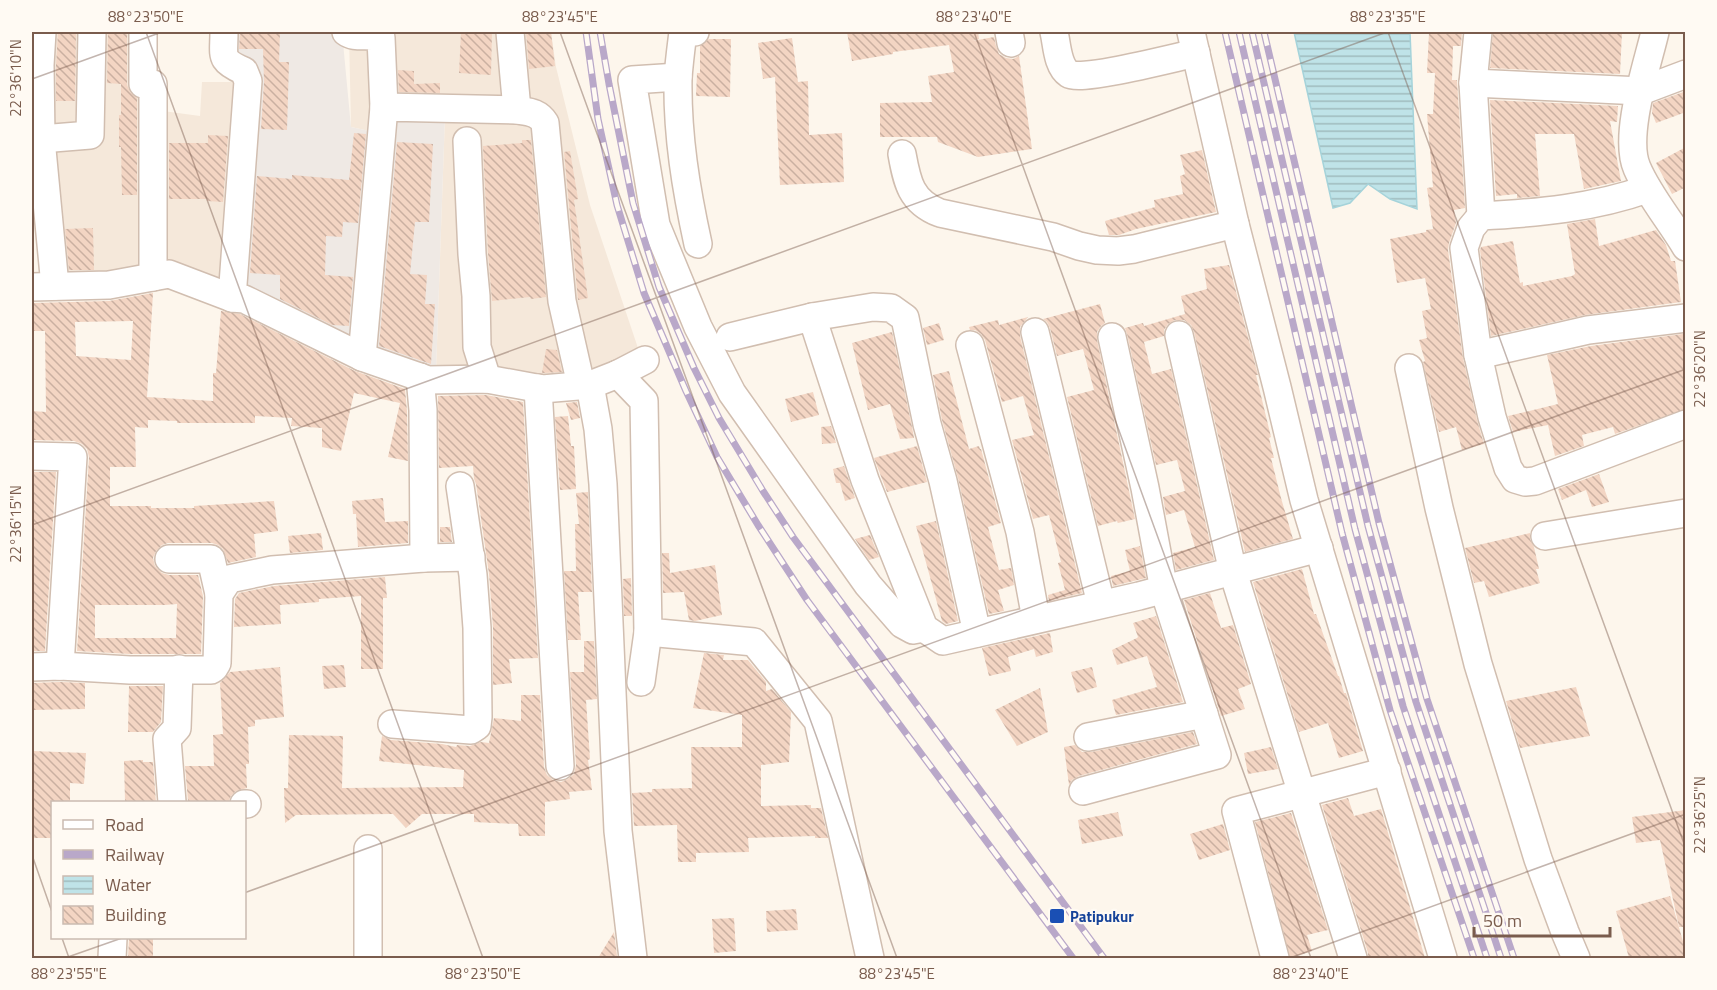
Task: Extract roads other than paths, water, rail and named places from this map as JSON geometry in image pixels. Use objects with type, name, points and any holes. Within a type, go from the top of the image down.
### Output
[{"type":"street","points":[[42,32],[40,219],[43,286],[109,285],[169,274],[232,298],[244,299],[362,357],[428,380],[487,379],[538,388],[586,385],[618,374],[645,360]]},
{"type":"street","points":[[41,140],[90,135],[92,32]]},
{"type":"street","points":[[143,32],[143,84],[153,84],[153,277]]},
{"type":"street","points":[[224,32],[224,58],[230,65],[244,71],[248,81],[232,298]]},
{"type":"street","points":[[346,32],[351,35],[376,35],[381,38],[384,107],[362,357]]},
{"type":"street","points":[[510,32],[517,110]]},
{"type":"street","points":[[695,32],[683,32],[678,77],[680,135],[688,196],[698,244]]},
{"type":"street","points":[[1054,32],[1061,64],[1067,73],[1074,76],[1100,74],[1193,42],[1235,225],[1304,500],[1443,958]]},
{"type":"street","points":[[1478,32],[1473,83],[1481,216],[1471,228],[1464,248],[1478,355],[1492,417],[1508,468],[1515,479],[1525,482],[1535,481],[1686,424]]},
{"type":"street","points":[[1655,32],[1634,118],[1632,149],[1636,166],[1665,200],[1686,247]]},
{"type":"street","points":[[1473,83],[1641,91],[1686,74]]},
{"type":"street","points":[[678,77],[632,80],[656,225],[698,327],[732,393],[868,585],[902,624],[913,630],[924,628]]},
{"type":"street","points":[[384,107],[517,110],[534,112],[541,116],[545,123],[562,301],[598,429],[603,484],[618,831],[633,958]]},
{"type":"street","points":[[467,141],[477,347],[487,379]]},
{"type":"street","points":[[902,154],[907,180],[921,203],[931,209],[940,213],[1053,237],[1097,250],[1134,249],[1235,225]]},
{"type":"street","points":[[1481,216],[1572,207],[1626,196],[1665,200]]},
{"type":"street","points":[[730,337],[812,317],[873,307],[891,308],[905,318],[927,424],[943,481],[977,633]]},
{"type":"street","points":[[812,317],[865,480],[924,628],[943,641],[1164,590],[1319,548]]},
{"type":"street","points":[[1478,355],[1588,330],[1686,318]]},
{"type":"street","points":[[1035,332],[1101,604]]},
{"type":"street","points":[[1179,335],[1233,572],[1353,958]]},
{"type":"street","points":[[1083,792],[1217,755],[1164,590],[1145,488],[1112,336]]},
{"type":"street","points":[[970,345],[1020,532],[1036,619]]},
{"type":"street","points":[[1409,368],[1439,508],[1478,664],[1538,859],[1564,932],[1576,958]]},
{"type":"street","points":[[618,374],[644,401],[648,632],[641,682]]},
{"type":"street","points":[[420,377],[423,410],[424,558]]},
{"type":"street","points":[[538,388],[560,766]]},
{"type":"street","points":[[32,456],[73,457],[60,666]]},
{"type":"street","points":[[392,724],[471,730],[477,726],[477,628],[471,557],[460,486]]},
{"type":"street","points":[[1545,536],[1686,513]]},
{"type":"street","points":[[219,594],[229,579],[272,570],[424,558],[471,557]]},
{"type":"street","points":[[32,667],[60,666],[130,670],[211,670],[214,668],[217,660],[219,594],[211,559],[169,559]]},
{"type":"street","points":[[648,632],[754,642],[818,721],[870,958]]},
{"type":"street","points":[[172,801],[167,739],[177,728],[179,669]]},
{"type":"street","points":[[1088,737],[1204,714]]},
{"type":"street","points":[[1275,958],[1236,811],[1388,771]]},
{"type":"street","points":[[368,849],[368,958]]},
{"type":"street","points":[[112,958],[113,939]]},
{"type":"water","points":[[1294,32],[1410,32],[1417,209],[1390,199],[1368,184],[1350,203],[1333,208]]},
{"type":"railway","points":[[586,32],[598,119],[617,205],[644,293],[717,457],[807,600],[1073,958]]},
{"type":"railway","points":[[600,32],[633,203],[659,287],[694,368],[719,418],[793,537],[1104,958]]},
{"type":"railway","points":[[1225,32],[1342,533],[1390,710],[1474,958]]},
{"type":"railway","points":[[1239,32],[1355,529],[1403,706],[1487,958]]},
{"type":"railway","points":[[1252,32],[1368,526],[1416,702],[1501,958]]},
{"type":"railway","points":[[1264,32],[1379,523],[1427,699],[1514,958]]},
{"type":"place","name":"Patipukur","points":[[1057,916]]}]
